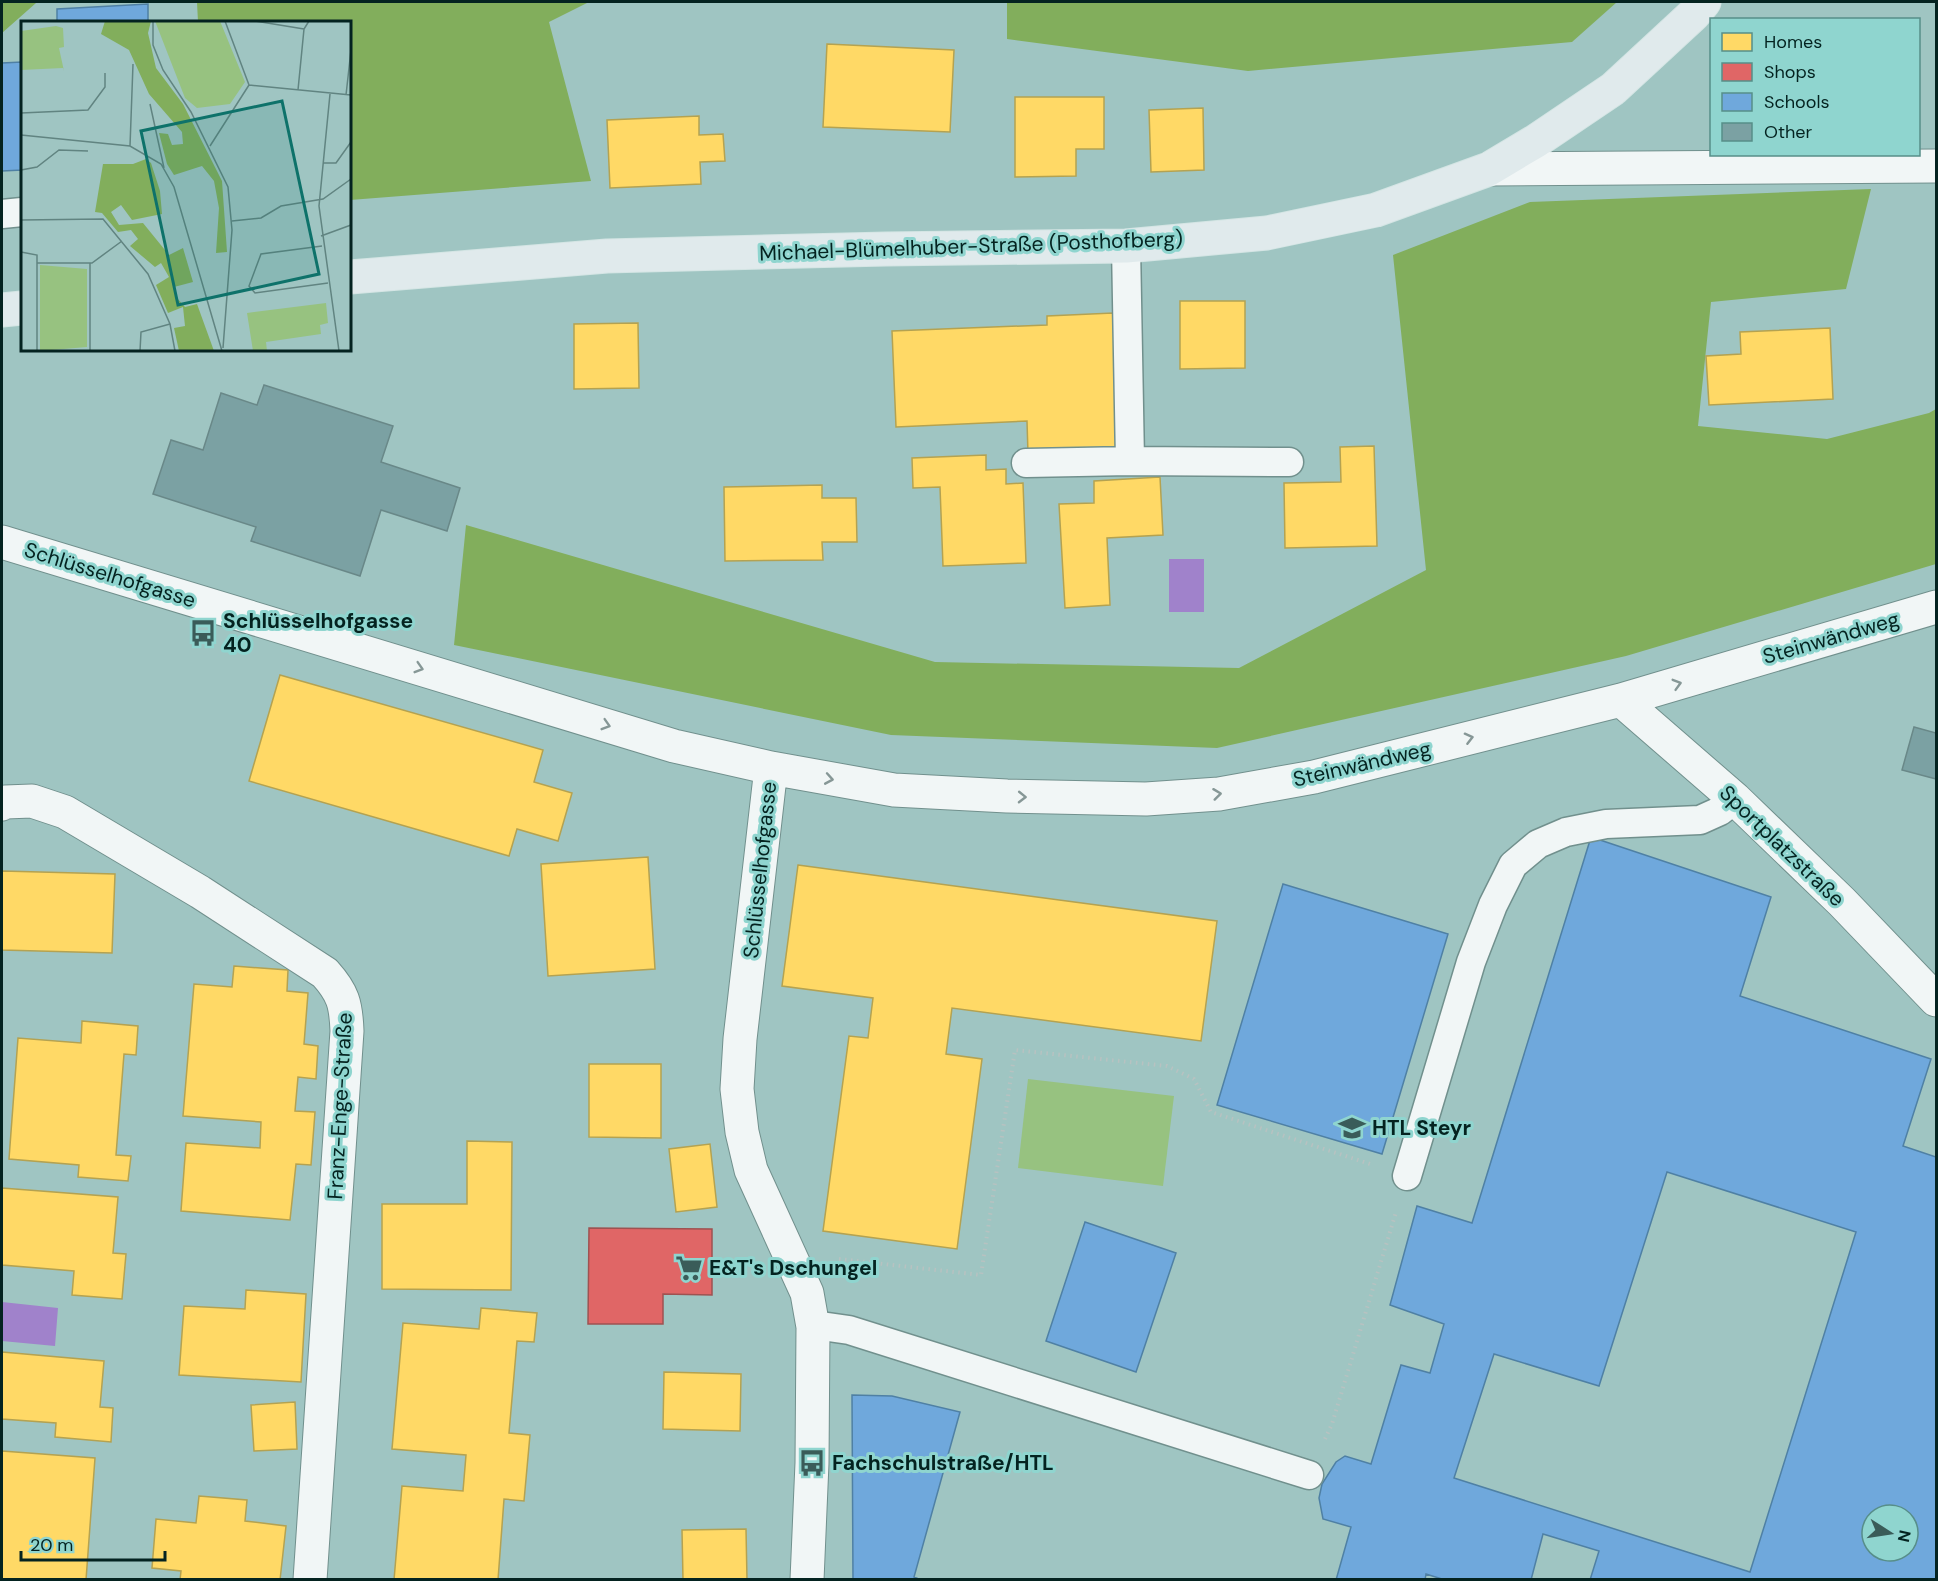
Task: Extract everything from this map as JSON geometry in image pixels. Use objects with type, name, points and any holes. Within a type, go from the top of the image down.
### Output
[{"type":"main road","name":"Michael-Blümelhuber-Straße (Posthofberg)","points":[[351,278],[607,256],[1126,246],[1267,233],[1376,210],[1489,169],[1536,141],[1613,89],[1704,2]]},
{"type":"main road","points":[[2,310],[21,308]]},
{"type":"street","points":[[1489,169],[1936,166]]},
{"type":"street","name":"Schlüsselhofgasse","points":[[2,542],[674,746],[771,768],[737,1089],[742,1132],[751,1170],[807,1293],[813,1327],[812,1463],[807,1580]]},
{"type":"street","name":"Steinwändweg","points":[[771,768],[894,790],[1146,800],[1219,794],[1314,777],[1620,700],[1936,607]]},
{"type":"street","name":"Sportplatzstraße","points":[[1620,700],[1735,799],[1842,902],[1936,1000]]},
{"type":"street","name":"Franz-Enge-Straße","points":[[2,804],[32,801],[65,812],[200,892],[325,973],[338,987],[346,1005],[347,1031],[310,1580]]},
{"type":"lane","points":[[2,214],[21,212]]},
{"type":"lane","points":[[1126,246],[1130,461]]},
{"type":"lane","points":[[1026,463],[1289,462]]},
{"type":"lane","points":[[1407,1176],[1471,962],[1492,906],[1512,865],[1538,844],[1566,832],[1606,824],[1700,820],[1720,811],[1735,799]]},
{"type":"lane","points":[[813,1327],[849,1330],[1309,1475]]},
{"type":"path","points":[[798,1272],[837,1258],[981,1275],[1015,1050],[1167,1066],[1194,1079],[1211,1112],[1407,1176],[1332,1424],[1309,1475]]},
{"type":"green space","points":[[2,2],[44,2],[36,3],[2,33]]},
{"type":"green space","points":[[197,2],[589,2],[549,22],[591,181],[351,200],[351,21],[198,21]]},
{"type":"green space","points":[[1007,2],[1617,2],[1572,42],[1248,71],[1007,39]]},
{"type":"green space","points":[[1871,189],[1846,289],[1711,302],[1698,426],[1827,439],[1929,413],[1936,409],[1936,564],[1626,656],[1217,748],[891,735],[454,645],[466,525],[935,662],[1239,668],[1426,570],[1393,255],[1530,202]]},
{"type":"green space","points":[[1028,1079],[1174,1096],[1163,1186],[1018,1168]]},
{"type":"shaded area","points":[[1169,559],[1204,559],[1204,612],[1169,612]]},
{"type":"shaded area","points":[[2,1302],[58,1308],[55,1346],[2,1341]]},
{"type":"building: Homes","points":[[827,44],[954,50],[950,132],[823,127]]},
{"type":"building: Homes","points":[[1015,97],[1104,97],[1104,149],[1076,149],[1076,176],[1015,177]]},
{"type":"building: Homes","points":[[1203,108],[1204,170],[1151,172],[1149,110]]},
{"type":"building: Homes","points":[[699,116],[699,135],[723,134],[725,161],[700,162],[701,184],[610,188],[607,120]]},
{"type":"building: Homes","points":[[1180,301],[1245,301],[1245,368],[1180,369]]},
{"type":"building: Homes","points":[[1113,313],[1118,450],[1028,454],[1027,421],[896,427],[892,331],[1047,325],[1047,316]]},
{"type":"building: Homes","points":[[638,323],[639,388],[574,389],[574,324]]},
{"type":"building: Homes","points":[[1830,328],[1833,399],[1709,405],[1706,356],[1741,354],[1740,332]]},
{"type":"building: Homes","points":[[1374,446],[1377,546],[1285,548],[1284,483],[1341,482],[1340,447]]},
{"type":"building: Homes","points":[[986,455],[986,470],[1006,469],[1006,484],[1023,483],[1026,563],[943,566],[940,487],[913,488],[912,458]]},
{"type":"building: Homes","points":[[1160,477],[1163,535],[1107,538],[1110,605],[1065,608],[1059,504],[1094,503],[1094,481]]},
{"type":"building: Homes","points":[[822,485],[822,498],[856,498],[857,542],[822,542],[823,560],[725,561],[724,487]]},
{"type":"building: Homes","points":[[280,675],[543,750],[534,782],[572,793],[558,841],[517,829],[509,856],[249,781]]},
{"type":"building: Homes","points":[[648,857],[655,969],[548,976],[541,864]]},
{"type":"building: Homes","points":[[798,865],[1217,921],[1201,1041],[952,1008],[946,1054],[982,1059],[957,1249],[823,1231],[849,1036],[868,1038],[873,998],[782,986]]},
{"type":"building: Homes","points":[[2,871],[115,874],[112,953],[2,950]]},
{"type":"building: Homes","points":[[234,966],[288,970],[287,991],[308,993],[304,1044],[318,1046],[316,1079],[298,1077],[295,1111],[315,1112],[311,1165],[296,1164],[290,1220],[181,1211],[186,1143],[260,1148],[261,1122],[183,1116],[194,984],[232,987]]},
{"type":"building: Homes","points":[[82,1021],[138,1026],[136,1055],[124,1054],[116,1155],[131,1156],[128,1181],[78,1177],[79,1165],[9,1159],[18,1038],[81,1043]]},
{"type":"building: Homes","points":[[589,1064],[661,1064],[661,1138],[589,1137]]},
{"type":"building: Homes","points":[[467,1141],[512,1142],[511,1290],[382,1289],[382,1204],[467,1204]]},
{"type":"building: Homes","points":[[710,1144],[717,1207],[676,1212],[669,1149]]},
{"type":"building: Homes","points":[[2,1188],[118,1197],[113,1253],[126,1254],[122,1299],[72,1295],[74,1271],[2,1265]]},
{"type":"building: Homes","points":[[246,1290],[306,1294],[301,1382],[179,1375],[184,1306],[245,1309]]},
{"type":"building: Homes","points":[[481,1308],[537,1313],[534,1342],[517,1341],[509,1433],[530,1435],[524,1501],[504,1499],[498,1580],[394,1580],[402,1486],[463,1491],[466,1455],[392,1449],[403,1323],[479,1329]]},
{"type":"building: Homes","points":[[2,1352],[104,1361],[100,1407],[113,1408],[111,1442],[55,1437],[56,1423],[2,1419]]},
{"type":"building: Homes","points":[[664,1372],[741,1374],[740,1431],[663,1429]]},
{"type":"building: Homes","points":[[295,1402],[297,1449],[254,1451],[251,1405]]},
{"type":"building: Homes","points":[[2,1451],[95,1458],[86,1580],[2,1580]]},
{"type":"building: Homes","points":[[199,1496],[247,1500],[245,1521],[286,1526],[280,1580],[180,1580],[181,1571],[152,1568],[156,1519],[196,1523]]},
{"type":"building: Homes","points":[[746,1529],[747,1580],[683,1580],[682,1530]]},
{"type":"building: Shops","points":[[589,1228],[712,1229],[712,1295],[663,1294],[663,1324],[588,1324]]},
{"type":"building: Schools","points":[[148,4],[148,21],[57,21],[57,9]]},
{"type":"building: Schools","points":[[21,62],[21,170],[2,171],[2,63]]},
{"type":"building: Schools","points":[[1591,837],[1771,897],[1740,996],[1931,1059],[1903,1146],[1936,1157],[1936,1580],[1590,1580],[1599,1551],[1543,1534],[1531,1580],[1445,1580],[1426,1574],[1425,1580],[1336,1580],[1351,1527],[1323,1519],[1319,1498],[1322,1484],[1336,1462],[1345,1456],[1371,1464],[1401,1365],[1430,1373],[1444,1324],[1390,1305],[1417,1206],[1472,1223]],"holes":[[[1667,1172],[1856,1232],[1750,1572],[1454,1478],[1494,1354],[1599,1386]]]},
{"type":"building: Schools","points":[[1283,884],[1448,934],[1382,1154],[1217,1105]]},
{"type":"building: Schools","points":[[1085,1222],[1176,1253],[1136,1372],[1046,1341]]},
{"type":"building: Schools","points":[[852,1395],[892,1396],[960,1412],[914,1577],[921,1580],[853,1580]]},
{"type":"building: Other","points":[[264,385],[393,426],[381,462],[460,488],[447,531],[381,510],[360,576],[251,541],[256,527],[153,494],[171,440],[203,450],[221,393],[257,405]]},
{"type":"building: Other","points":[[1914,727],[1936,733],[1936,779],[1902,770]]},
{"type":"place","name":"Schlüsselhofgasse 40","points":[[203,633]]},
{"type":"place","name":"HTL Steyr","points":[[1352,1128]]},
{"type":"place","name":"E&T's Dschungel","points":[[689,1268]]},
{"type":"place","name":"Fachschulstraße/HTL","points":[[812,1463]]}]
